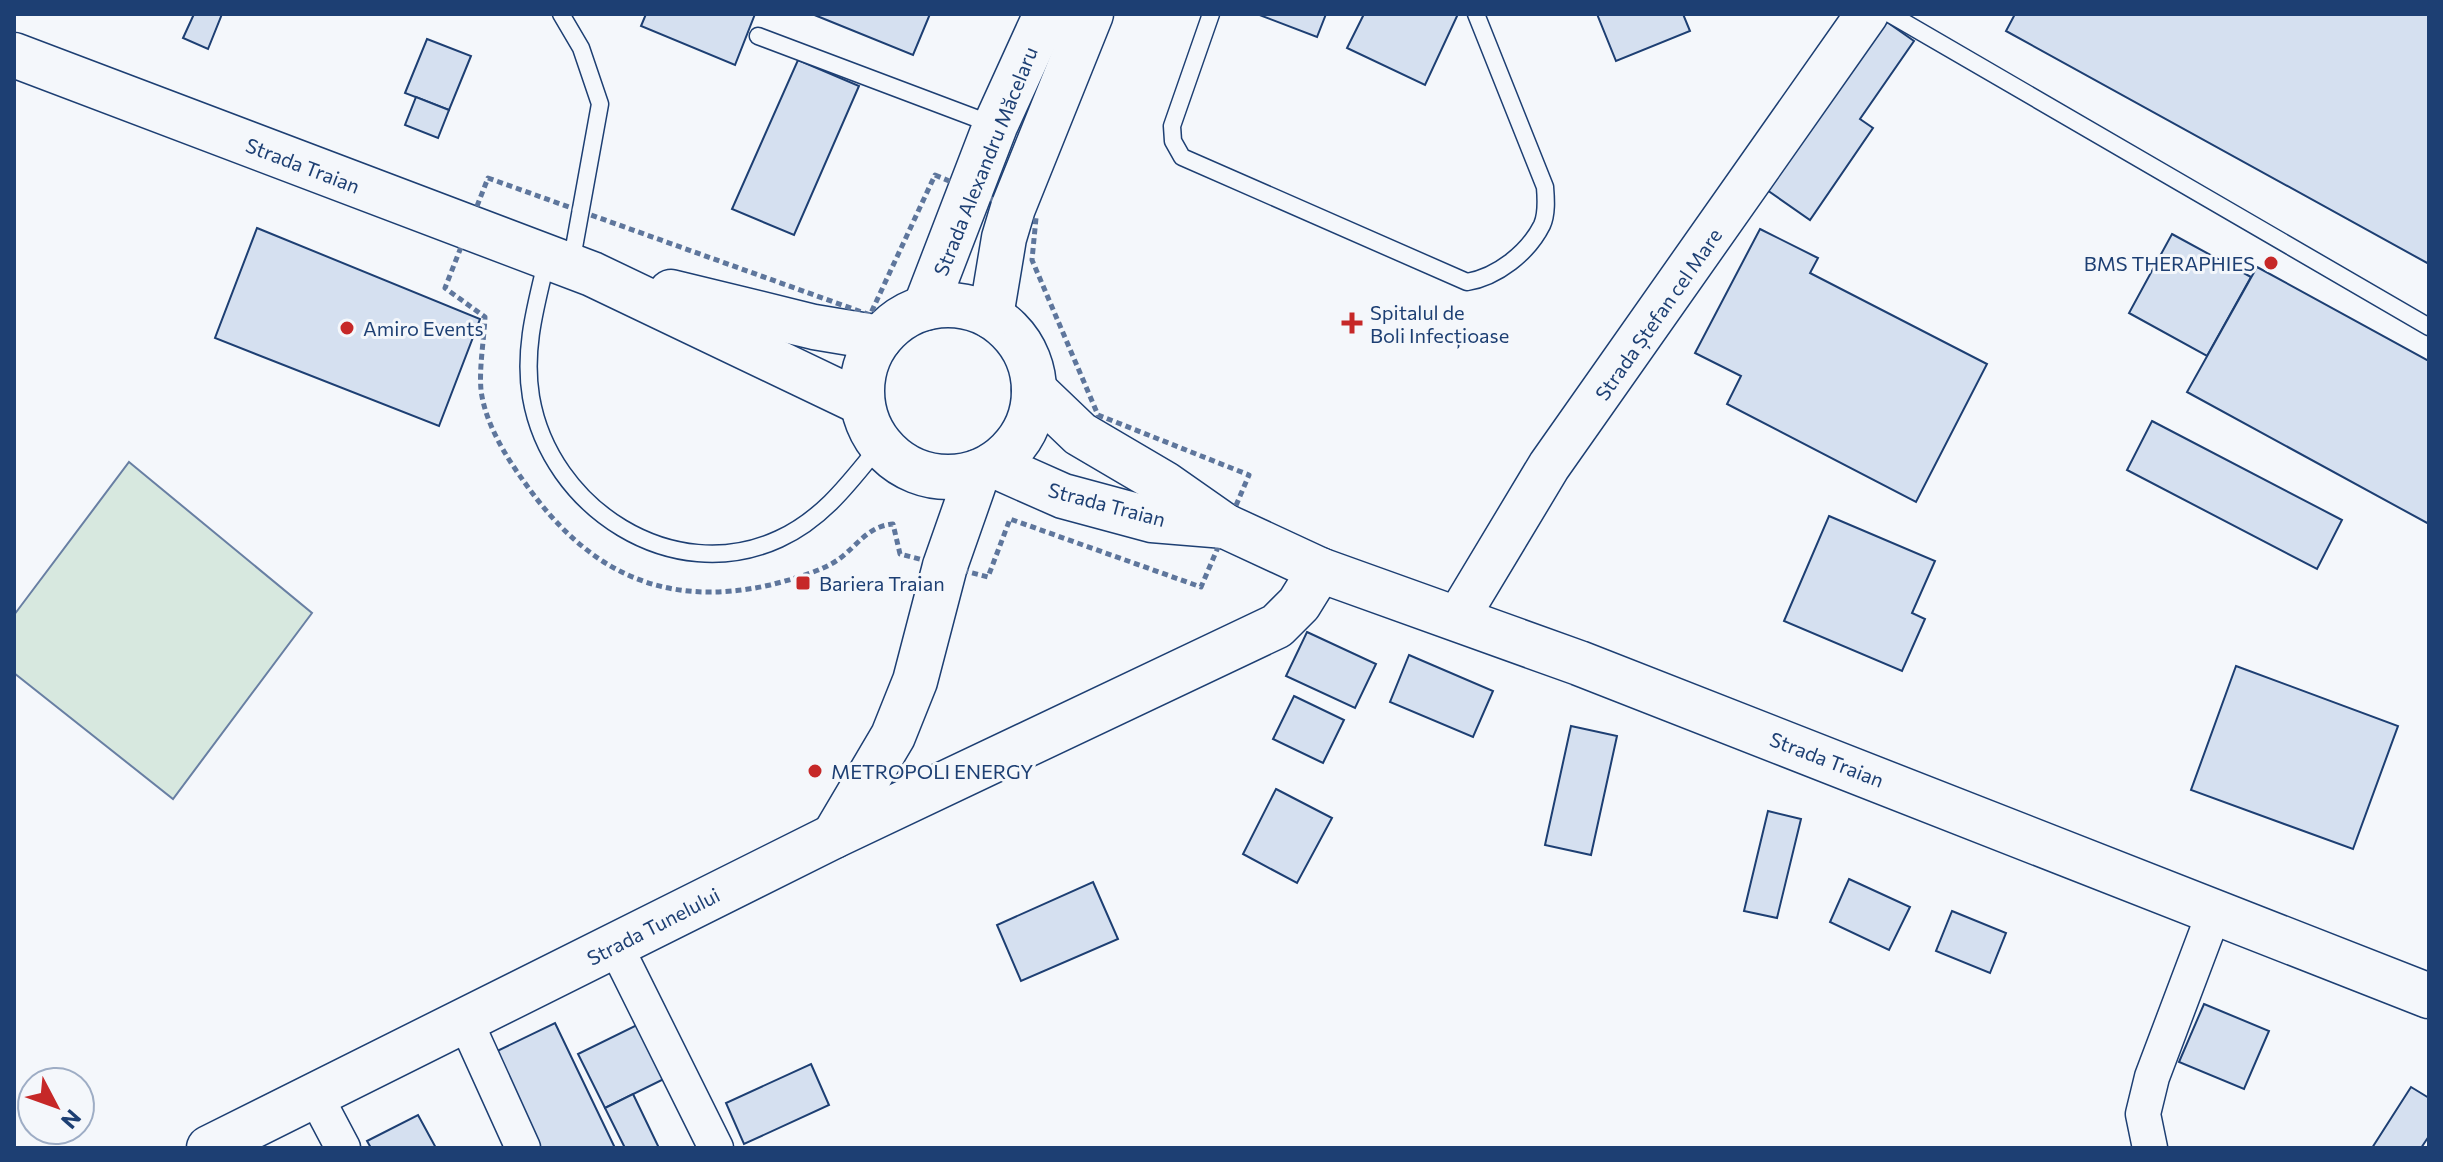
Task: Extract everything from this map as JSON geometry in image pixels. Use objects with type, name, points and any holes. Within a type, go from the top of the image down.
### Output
[{"type":"main road","name":"Strada Alexandru Măcelaru","points":[[925,308],[995,126],[1046,14]]},
{"type":"main road","points":[[991,316],[1004,238],[1013,208],[1091,14]]},
{"type":"main road","name":"Strada Traian","points":[[14,55],[570,266],[862,403]]},
{"type":"main road","name":"Strada Traian","points":[[570,266],[814,327],[880,338]]},
{"type":"main road","points":[[895,457],[944,477],[986,468],[1016,445],[1030,419],[1034,390],[1031,368],[1023,347],[1009,329],[991,316],[970,307],[947,305],[925,308],[900,319],[880,338],[868,358],[862,380],[862,403],[895,457],[930,510],[945,566]]},
{"type":"main road","name":"Strada Traian","points":[[1034,390],[1080,434],[1165,484],[1225,526],[1320,570],[1457,619],[2215,910],[2429,996]]},
{"type":"main road","name":"Strada Traian","points":[[986,468],[1063,496],[1152,520],[1225,526]]},
{"type":"main road","points":[[834,836],[893,736],[915,681],[945,566],[986,468]]},
{"type":"main road","name":"Strada Tunelului","points":[[227,1144],[315,1095],[834,836],[1277,626],[1299,604],[1320,570]]},
{"type":"street","name":"Strada Ștefan cel Mare","points":[[1457,619],[1549,466],[1867,14]]},
{"type":"street","points":[[2150,1148],[2143,1114],[2152,1077],[2215,910]]},
{"type":"street","points":[[615,945],[716,1148]]},
{"type":"street","points":[[465,1020],[523,1148]]},
{"type":"street","points":[[315,1095],[343,1148]]},
{"type":"lane","points":[[561,14],[581,48],[600,104],[570,266],[528,339],[531,397],[544,438],[562,471],[589,501],[616,524],[652,545],[695,556],[737,551],[777,540],[813,520],[895,457]]},
{"type":"lane","points":[[1211,14],[1172,126],[1173,141],[1182,157],[1467,282],[1486,279],[1508,264],[1541,225],[1546,207],[1545,187],[1476,14]]},
{"type":"lane","points":[[1890,14],[2429,327]]},
{"type":"lane","points":[[758,36],[995,126]]},
{"type":"shaded area","points":[[129,462],[312,613],[173,799],[14,673],[14,615]]},
{"type":"building","points":[[194,14],[222,14],[208,49],[183,38]]},
{"type":"building","points":[[646,14],[755,14],[735,65],[641,26]]},
{"type":"building","points":[[812,14],[930,14],[913,55]]},
{"type":"building","points":[[1257,14],[1326,14],[1317,37]]},
{"type":"building","points":[[1364,14],[1458,14],[1425,85],[1347,48]]},
{"type":"building","points":[[1597,14],[1683,14],[1690,31],[1616,61]]},
{"type":"building","points":[[2015,14],[2429,14],[2429,264],[2006,31]]},
{"type":"building","points":[[1884,20],[1914,41],[1860,119],[1873,128],[1810,220],[1767,190]]},
{"type":"building","points":[[427,39],[471,56],[449,110],[405,93]]},
{"type":"building","points":[[798,60],[859,86],[794,235],[732,209]]},
{"type":"building","points":[[416,97],[449,110],[438,138],[405,125]]},
{"type":"building","name":"Amiro Events","points":[[257,228],[480,319],[439,426],[215,338]]},
{"type":"building","points":[[1760,229],[1818,258],[1810,273],[1987,364],[1916,502],[1727,404],[1741,376],[1695,353]]},
{"type":"building","points":[[2172,234],[2251,277],[2207,356],[2129,313]]},
{"type":"building","points":[[2257,267],[2429,361],[2429,524],[2187,392]]},
{"type":"building","points":[[2152,421],[2342,520],[2317,569],[2127,470]]},
{"type":"building","points":[[1829,516],[1935,561],[1912,613],[1925,619],[1902,671],[1784,621]]},
{"type":"building","points":[[1307,632],[1376,664],[1355,708],[1286,676]]},
{"type":"building","points":[[1409,655],[1493,691],[1473,737],[1390,702]]},
{"type":"building","points":[[2236,666],[2398,726],[2353,849],[2191,790]]},
{"type":"building","points":[[1294,696],[1344,720],[1323,763],[1273,739]]},
{"type":"building","points":[[1571,726],[1617,736],[1591,855],[1545,845]]},
{"type":"building","points":[[1276,789],[1332,818],[1297,883],[1243,854]]},
{"type":"building","points":[[1768,811],[1801,819],[1777,918],[1744,911]]},
{"type":"building","points":[[1849,879],[1910,907],[1889,950],[1830,922]]},
{"type":"building","points":[[1093,882],[1118,939],[1021,981],[997,925]]},
{"type":"building","points":[[1952,911],[2006,933],[1990,973],[1936,951]]},
{"type":"building","points":[[2204,1004],[2269,1031],[2244,1089],[2179,1062]]},
{"type":"building","points":[[643,1022],[670,1076],[605,1108],[578,1054]]},
{"type":"building","points":[[555,1023],[615,1148],[538,1148],[493,1053]]},
{"type":"building","points":[[811,1064],[829,1105],[744,1144],[726,1103]]},
{"type":"building","points":[[2411,1087],[2429,1098],[2429,1136],[2421,1148],[2372,1148]]},
{"type":"building","points":[[633,1094],[659,1148],[625,1148],[605,1108]]},
{"type":"building","points":[[418,1115],[436,1148],[371,1148],[367,1141]]},
{"type":"place","name":"BMS THERAPHIES","points":[[2271,263]]},
{"type":"place","name":"Spitalul de Boli Infecțioase","points":[[1352,323]]},
{"type":"place","name":"Amiro Events","points":[[347,328]]},
{"type":"place","name":"Bariera Traian","points":[[803,583]]},
{"type":"place","name":"METROPOLI ENERGY","points":[[815,771]]}]
